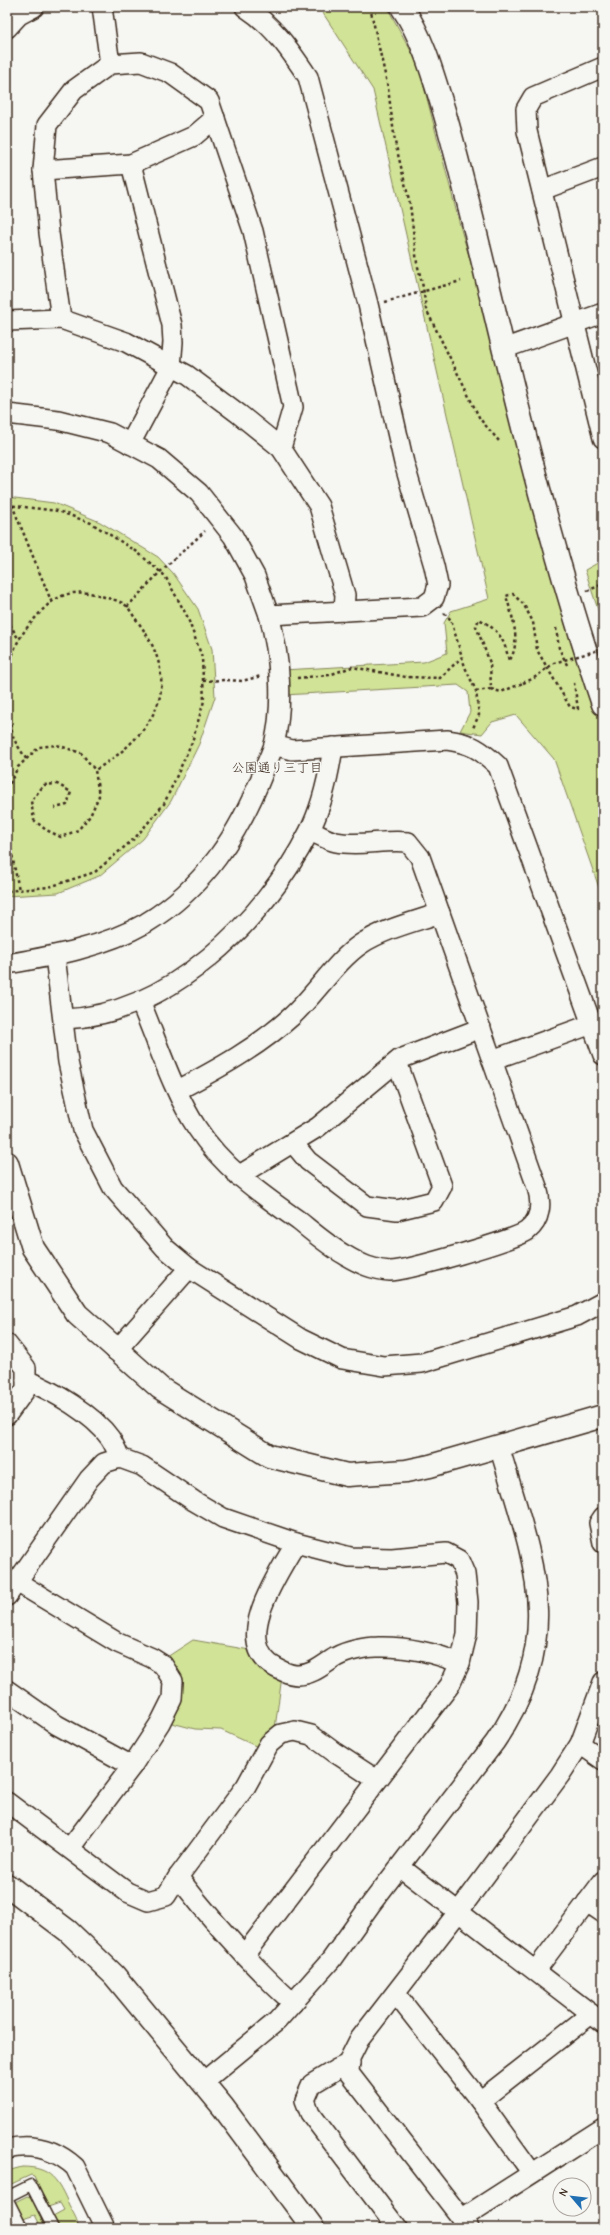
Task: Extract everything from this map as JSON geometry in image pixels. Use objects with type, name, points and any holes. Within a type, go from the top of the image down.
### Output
[{"type":"street","points":[[7,28],[19,15],[34,7]]},
{"type":"street","points":[[102,7],[110,64]]},
{"type":"street","points":[[245,7],[268,13],[308,77],[369,306],[404,463],[436,572],[438,585],[434,598],[422,607],[269,616]]},
{"type":"street","points":[[402,7],[412,22],[432,69],[458,160],[539,496],[603,704]]},
{"type":"street","points":[[61,319],[49,233],[43,170],[47,125],[74,90],[110,64],[142,62],[170,73],[209,101],[253,231],[293,407],[281,448]]},
{"type":"street","points":[[603,67],[533,97],[526,109],[527,131],[575,324],[601,419],[603,438]]},
{"type":"street","points":[[43,170],[131,164],[194,136],[215,118]]},
{"type":"street","points":[[130,444],[171,366],[173,342],[172,325],[131,164]]},
{"type":"street","points":[[542,190],[603,167]]},
{"type":"street","points":[[503,349],[603,313]]},
{"type":"street","points":[[7,321],[61,319],[126,342],[187,376],[239,414],[281,448],[319,506],[344,595],[344,611]]},
{"type":"street","points":[[7,414],[58,420],[110,433],[159,459],[199,492],[233,536],[255,576],[269,616],[276,642],[278,676],[278,714],[274,745],[253,801],[218,858],[193,885],[174,903],[145,923],[87,947],[55,956],[7,964]]},
{"type":"street","points":[[274,745],[292,750],[447,740],[466,743],[484,753],[498,766],[603,1055]]},
{"type":"street","points":[[64,1019],[78,1018],[107,1012],[140,1001],[164,989],[185,974],[236,932],[275,886],[310,830],[325,782],[333,747]]},
{"type":"street","points":[[140,1001],[178,1090],[198,1129],[238,1176],[344,1255],[377,1270],[404,1270],[518,1236],[531,1226],[539,1214],[540,1198],[420,857],[408,842],[392,840],[358,844],[335,841],[310,830]]},
{"type":"street","points":[[178,1090],[235,1059],[278,1028],[293,1015],[359,945],[378,935],[440,913]]},
{"type":"street","points":[[55,956],[71,1082],[83,1130],[113,1188],[165,1248],[189,1268],[301,1339],[342,1359],[384,1366],[422,1363],[577,1316],[603,1302]]},
{"type":"street","points":[[492,1060],[592,1024]]},
{"type":"street","points":[[238,1176],[293,1143],[332,1116],[397,1062],[421,1050],[481,1028]]},
{"type":"street","points":[[293,1143],[308,1161],[367,1206],[397,1210],[434,1201],[442,1186],[397,1062]]},
{"type":"street","points":[[7,1163],[33,1248],[77,1314],[116,1351],[160,1388],[269,1456],[347,1475],[406,1471],[603,1416]]},
{"type":"street","points":[[116,1351],[189,1268]]},
{"type":"street","points":[[7,1344],[26,1368],[26,1389],[7,1416]]},
{"type":"street","points":[[26,1380],[48,1388],[81,1411],[110,1438],[120,1458]]},
{"type":"street","points":[[203,2082],[278,2021],[331,1960],[371,1904],[504,1729],[524,1688],[532,1664],[538,1630],[536,1582],[530,1554],[499,1446]]},
{"type":"street","points":[[70,1848],[132,1766],[160,1723],[172,1699],[173,1680],[163,1665],[12,1589],[89,1479],[104,1463],[120,1458],[142,1466],[223,1518],[296,1543],[350,1557],[392,1558],[446,1553],[459,1560],[465,1574],[468,1602],[467,1634],[460,1663],[450,1685],[245,1954]]},
{"type":"street","points":[[603,1517],[599,1523],[603,1543]]},
{"type":"street","points":[[296,1543],[259,1611],[258,1647],[264,1659],[276,1668],[298,1675],[319,1669],[337,1657],[377,1647],[420,1651],[460,1663]]},
{"type":"street","points":[[603,1682],[580,1744],[560,1774],[459,1911],[359,2040],[350,2058],[349,2073],[465,2223],[532,2173],[603,2128]]},
{"type":"street","points":[[7,1690],[57,1724],[132,1766]]},
{"type":"street","points":[[7,1802],[127,1892],[148,1901],[166,1896],[178,1877],[246,1786],[269,1744],[281,1734],[295,1731],[312,1735],[334,1752],[377,1780]]},
{"type":"street","points":[[580,1744],[603,1760]]},
{"type":"street","points":[[400,1867],[536,1970],[597,2019],[480,2101]]},
{"type":"street","points":[[178,1877],[212,1920],[264,1976],[293,2003]]},
{"type":"street","points":[[536,1970],[603,1881]]},
{"type":"street","points":[[7,1885],[68,1931],[114,1975],[203,2082],[313,2228]]},
{"type":"street","points":[[587,1902],[603,1913]]},
{"type":"street","points":[[396,1994],[480,2101],[532,2173]]},
{"type":"street","points":[[350,2064],[337,2069],[312,2084],[305,2100],[310,2113],[398,2228]]},
{"type":"street","points":[[7,2149],[18,2146],[46,2149],[68,2161],[75,2167],[101,2227]]},
{"type":"lane","points":[[22,2228],[7,2198],[31,2185],[53,2228]]},
{"type":"path","points":[[370,7],[388,88],[395,142],[410,204],[417,263],[424,291],[426,309],[480,419],[499,441]]},
{"type":"path","points":[[369,306],[460,281]]},
{"type":"path","points":[[7,505],[58,512],[91,523],[136,551],[165,576],[187,616],[202,657],[204,701],[192,742],[164,804],[135,838],[95,872],[49,888],[7,891]]},
{"type":"path","points":[[12,505],[52,602]]},
{"type":"path","points":[[127,607],[160,572],[209,527]]},
{"type":"path","points":[[586,592],[603,584]]},
{"type":"path","points":[[26,759],[15,740],[8,698],[9,672],[15,645],[37,616],[52,602],[60,597],[78,591],[97,594],[124,604],[127,607],[141,625],[156,652],[161,672],[159,699],[153,713],[134,740],[116,756],[95,770]]},
{"type":"path","points":[[491,689],[490,663],[476,626],[479,620],[491,626],[502,637],[509,661],[513,655],[515,641],[513,618],[506,596],[513,594],[524,605],[533,622],[537,650],[570,707],[578,709],[573,682]]},
{"type":"path","points":[[429,602],[451,620],[462,657],[476,691],[479,715],[466,743]]},
{"type":"path","points":[[7,619],[19,640]]},
{"type":"path","points":[[556,625],[559,648],[569,668]]},
{"type":"path","points":[[476,691],[491,689],[501,692],[534,678],[554,663],[599,650],[603,646]]},
{"type":"path","points":[[203,681],[242,681],[260,676],[301,678],[329,675],[352,668],[406,677],[440,678],[462,657]]},
{"type":"path","points":[[7,789],[18,767],[39,747],[58,745],[81,753],[95,770],[98,796],[90,816],[78,830],[61,837],[46,830],[34,820],[31,801],[44,785],[58,784],[71,792],[67,805],[55,808]]},
{"type":"path","points":[[7,814],[19,890]]},
{"type":"green space","points":[[319,7],[387,7],[418,64],[462,233],[603,696],[603,899],[554,759],[516,715],[492,722],[482,734],[460,731],[470,712],[468,692],[458,685],[284,695],[283,670],[424,662],[447,653],[444,623],[451,611],[489,599],[373,90]]},
{"type":"green space","points":[[7,497],[54,503],[100,522],[158,557],[173,573],[198,609],[212,649],[215,697],[199,744],[171,801],[143,839],[99,876],[58,893],[7,896]]},
{"type":"green space","points":[[603,560],[603,625],[585,570]]},
{"type":"green space","points":[[193,1640],[250,1650],[282,1676],[275,1728],[260,1748],[221,1730],[195,1729],[168,1722],[178,1693],[179,1672],[167,1657]]},
{"type":"green space","points":[[22,2167],[40,2169],[47,2172],[57,2182],[76,2217],[78,2225],[73,2228],[59,2228],[53,2216],[64,2210],[60,2203],[48,2207],[34,2176],[31,2175],[7,2186],[7,2171]]},
{"type":"green space","points":[[27,2196],[31,2197],[46,2228],[28,2228],[39,2223],[35,2215],[23,2219],[15,2202]]},
{"type":"district","name":"公園通り三丁目","points":[[277,767]]}]
